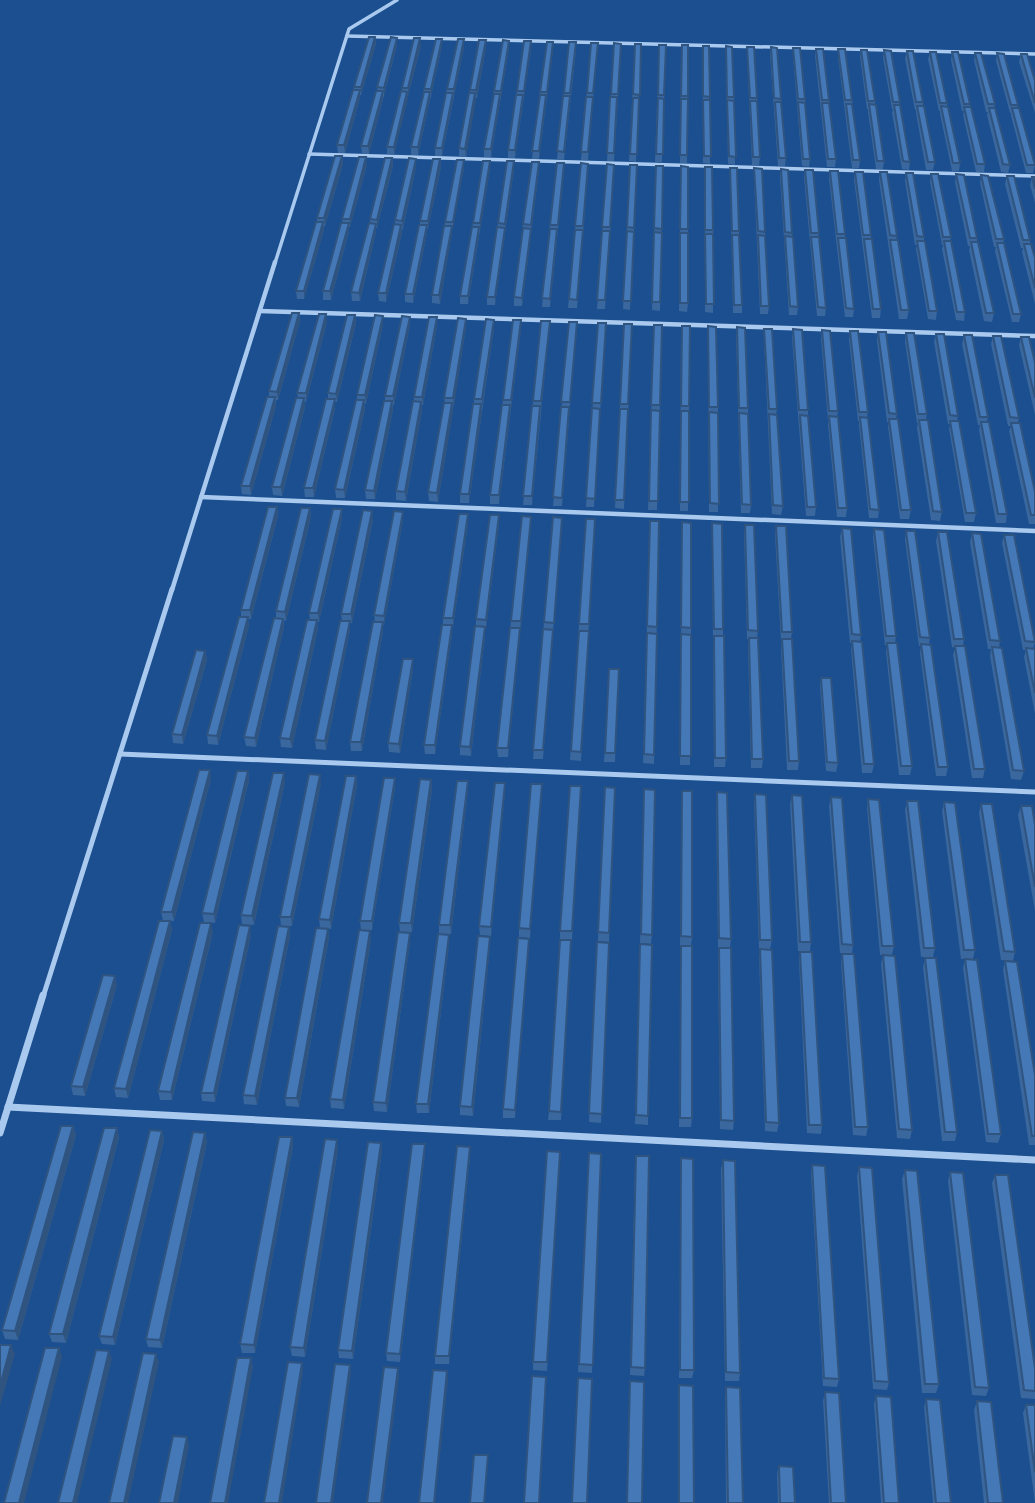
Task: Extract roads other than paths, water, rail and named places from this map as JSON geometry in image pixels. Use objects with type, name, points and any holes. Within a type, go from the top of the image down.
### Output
[{"type":"lane","points":[[0,1133],[349,29],[397,0]]},
{"type":"lane","points":[[347,36],[1035,54]]},
{"type":"lane","points":[[309,154],[1035,176]]},
{"type":"lane","points":[[260,311],[1035,337]]},
{"type":"lane","points":[[201,497],[1035,530]]},
{"type":"lane","points":[[120,754],[1035,792]]},
{"type":"lane","points":[[8,1107],[1035,1160]]}]
